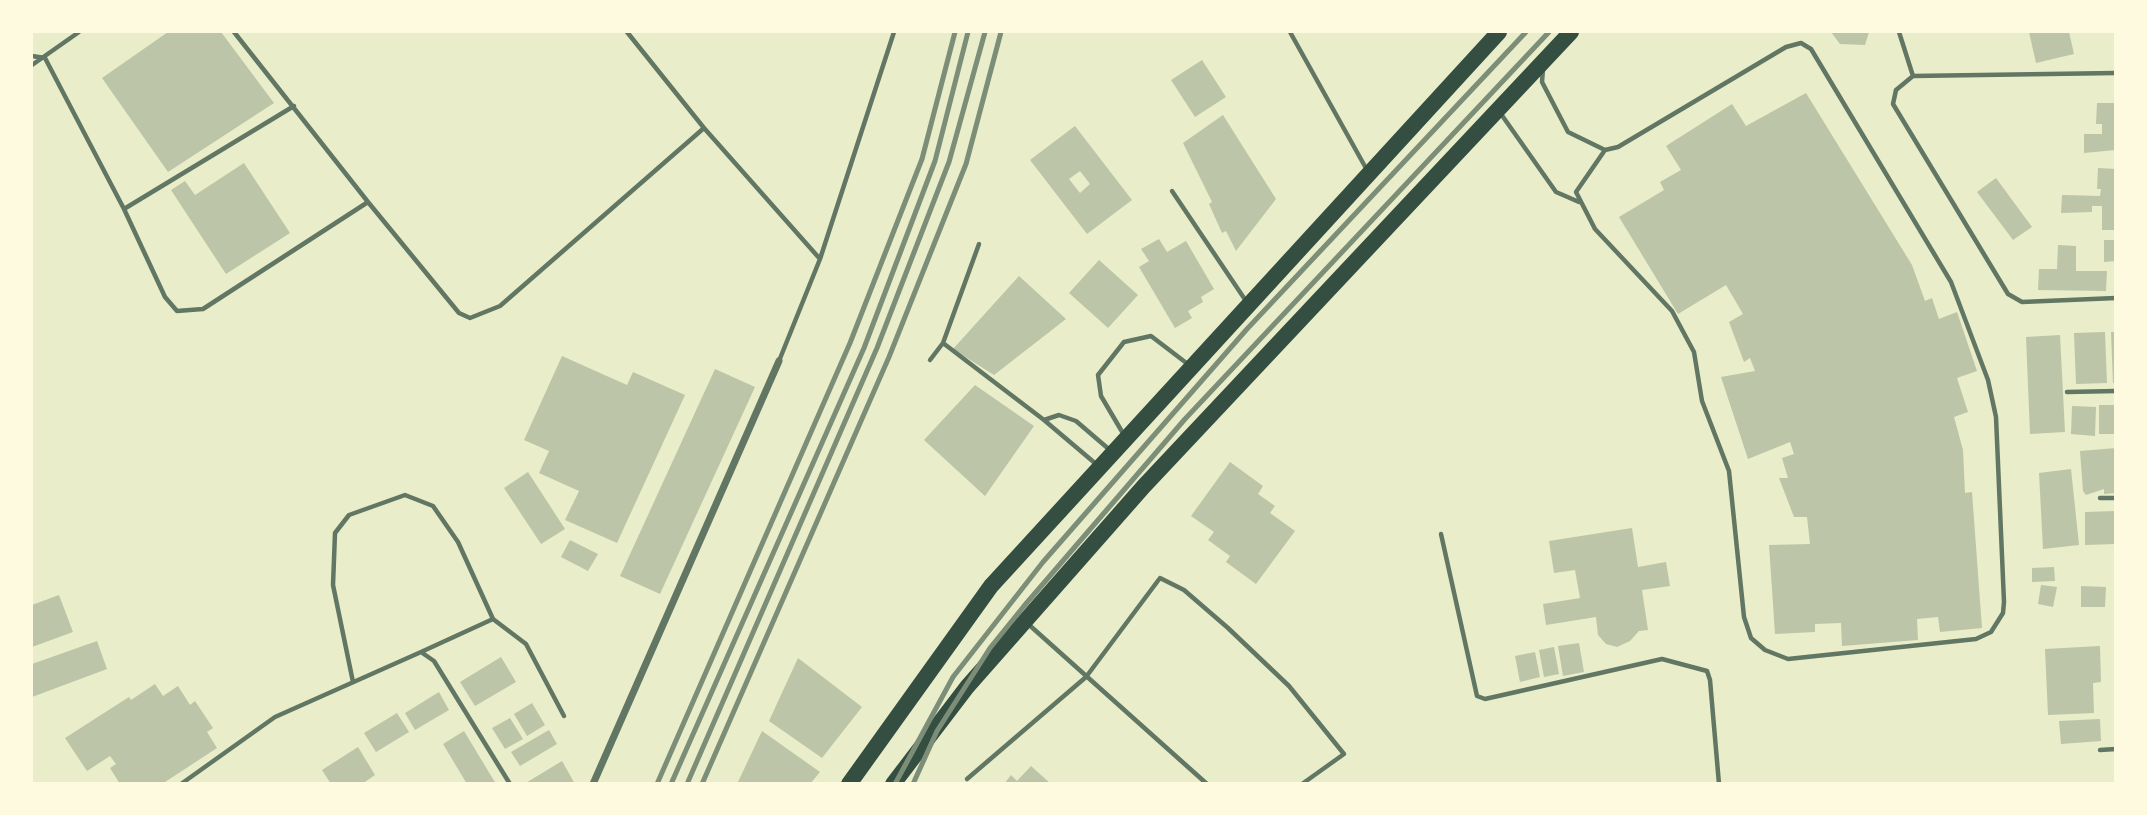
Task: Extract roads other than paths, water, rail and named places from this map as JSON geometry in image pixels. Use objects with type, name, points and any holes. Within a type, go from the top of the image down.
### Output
[{"type":"main road","points":[[849,783],[991,586],[1499,32]]},
{"type":"main road","points":[[893,783],[967,687],[1144,486],[1571,32]]},
{"type":"street","points":[[593,783],[779,360]]},
{"type":"lane","points":[[32,65],[79,32]]},
{"type":"lane","points":[[234,32],[459,313],[470,318],[500,306],[704,128]]},
{"type":"lane","points":[[627,32],[704,128],[820,259]]},
{"type":"lane","points":[[779,360],[820,259],[894,32]]},
{"type":"lane","points":[[1290,32],[1369,174]]},
{"type":"lane","points":[[1899,32],[1913,76]]},
{"type":"lane","points":[[1545,61],[1542,82],[1568,132],[1605,150],[1618,147],[1786,47],[1801,43],[1811,49],[1951,282],[1988,380],[1996,417],[2004,602],[2004,613],[1991,632],[1976,639],[1788,659],[1765,650],[1751,638],[1744,617],[1730,471],[1702,401],[1694,352],[1672,311],[1595,229],[1576,192],[1605,150]]},
{"type":"lane","points":[[32,56],[45,58]]},
{"type":"lane","points":[[45,58],[124,209],[165,297],[177,311],[203,309],[368,202]]},
{"type":"lane","points":[[2116,73],[1913,76],[1896,90],[1893,104],[2008,294],[2022,302],[2116,298]]},
{"type":"lane","points":[[124,209],[294,106]]},
{"type":"lane","points":[[1498,110],[1556,192],[1580,203]]},
{"type":"lane","points":[[1172,191],[1249,304]]},
{"type":"lane","points":[[930,360],[943,343],[979,244]]},
{"type":"lane","points":[[1126,439],[1101,396],[1098,376],[1124,342],[1151,336],[1192,367]]},
{"type":"lane","points":[[943,343],[1044,420],[1100,467]]},
{"type":"lane","points":[[2067,392],[2116,391]]},
{"type":"lane","points":[[1044,420],[1059,415],[1076,421],[1113,453]]},
{"type":"lane","points":[[353,682],[333,585],[335,533],[349,515],[405,495],[433,506],[458,542],[494,619],[526,644],[564,716]]},
{"type":"lane","points":[[2101,498],[2116,498]]},
{"type":"lane","points":[[1441,534],[1477,696],[1485,699],[1662,659],[1707,671],[1719,783]]},
{"type":"lane","points":[[968,779],[1086,677],[1160,578],[1184,590],[1289,686],[1344,754],[1302,783]]},
{"type":"lane","points":[[181,783],[275,717],[494,619]]},
{"type":"lane","points":[[1025,621],[1207,783]]},
{"type":"lane","points":[[421,652],[434,661],[510,783]]},
{"type":"lane","points":[[2100,750],[2116,749]]},
{"type":"railway","points":[[657,784],[850,343],[922,159],[955,32]]},
{"type":"railway","points":[[671,784],[864,348],[935,161],[968,32]]},
{"type":"railway","points":[[687,784],[877,348],[949,162],[985,32]]},
{"type":"railway","points":[[702,784],[889,357],[966,164],[1001,32]]},
{"type":"railway","points":[[895,784],[953,677],[1043,562],[1247,329],[1526,32]]},
{"type":"railway","points":[[913,784],[937,731],[990,648],[1024,606],[1185,419],[1549,32]]}]
